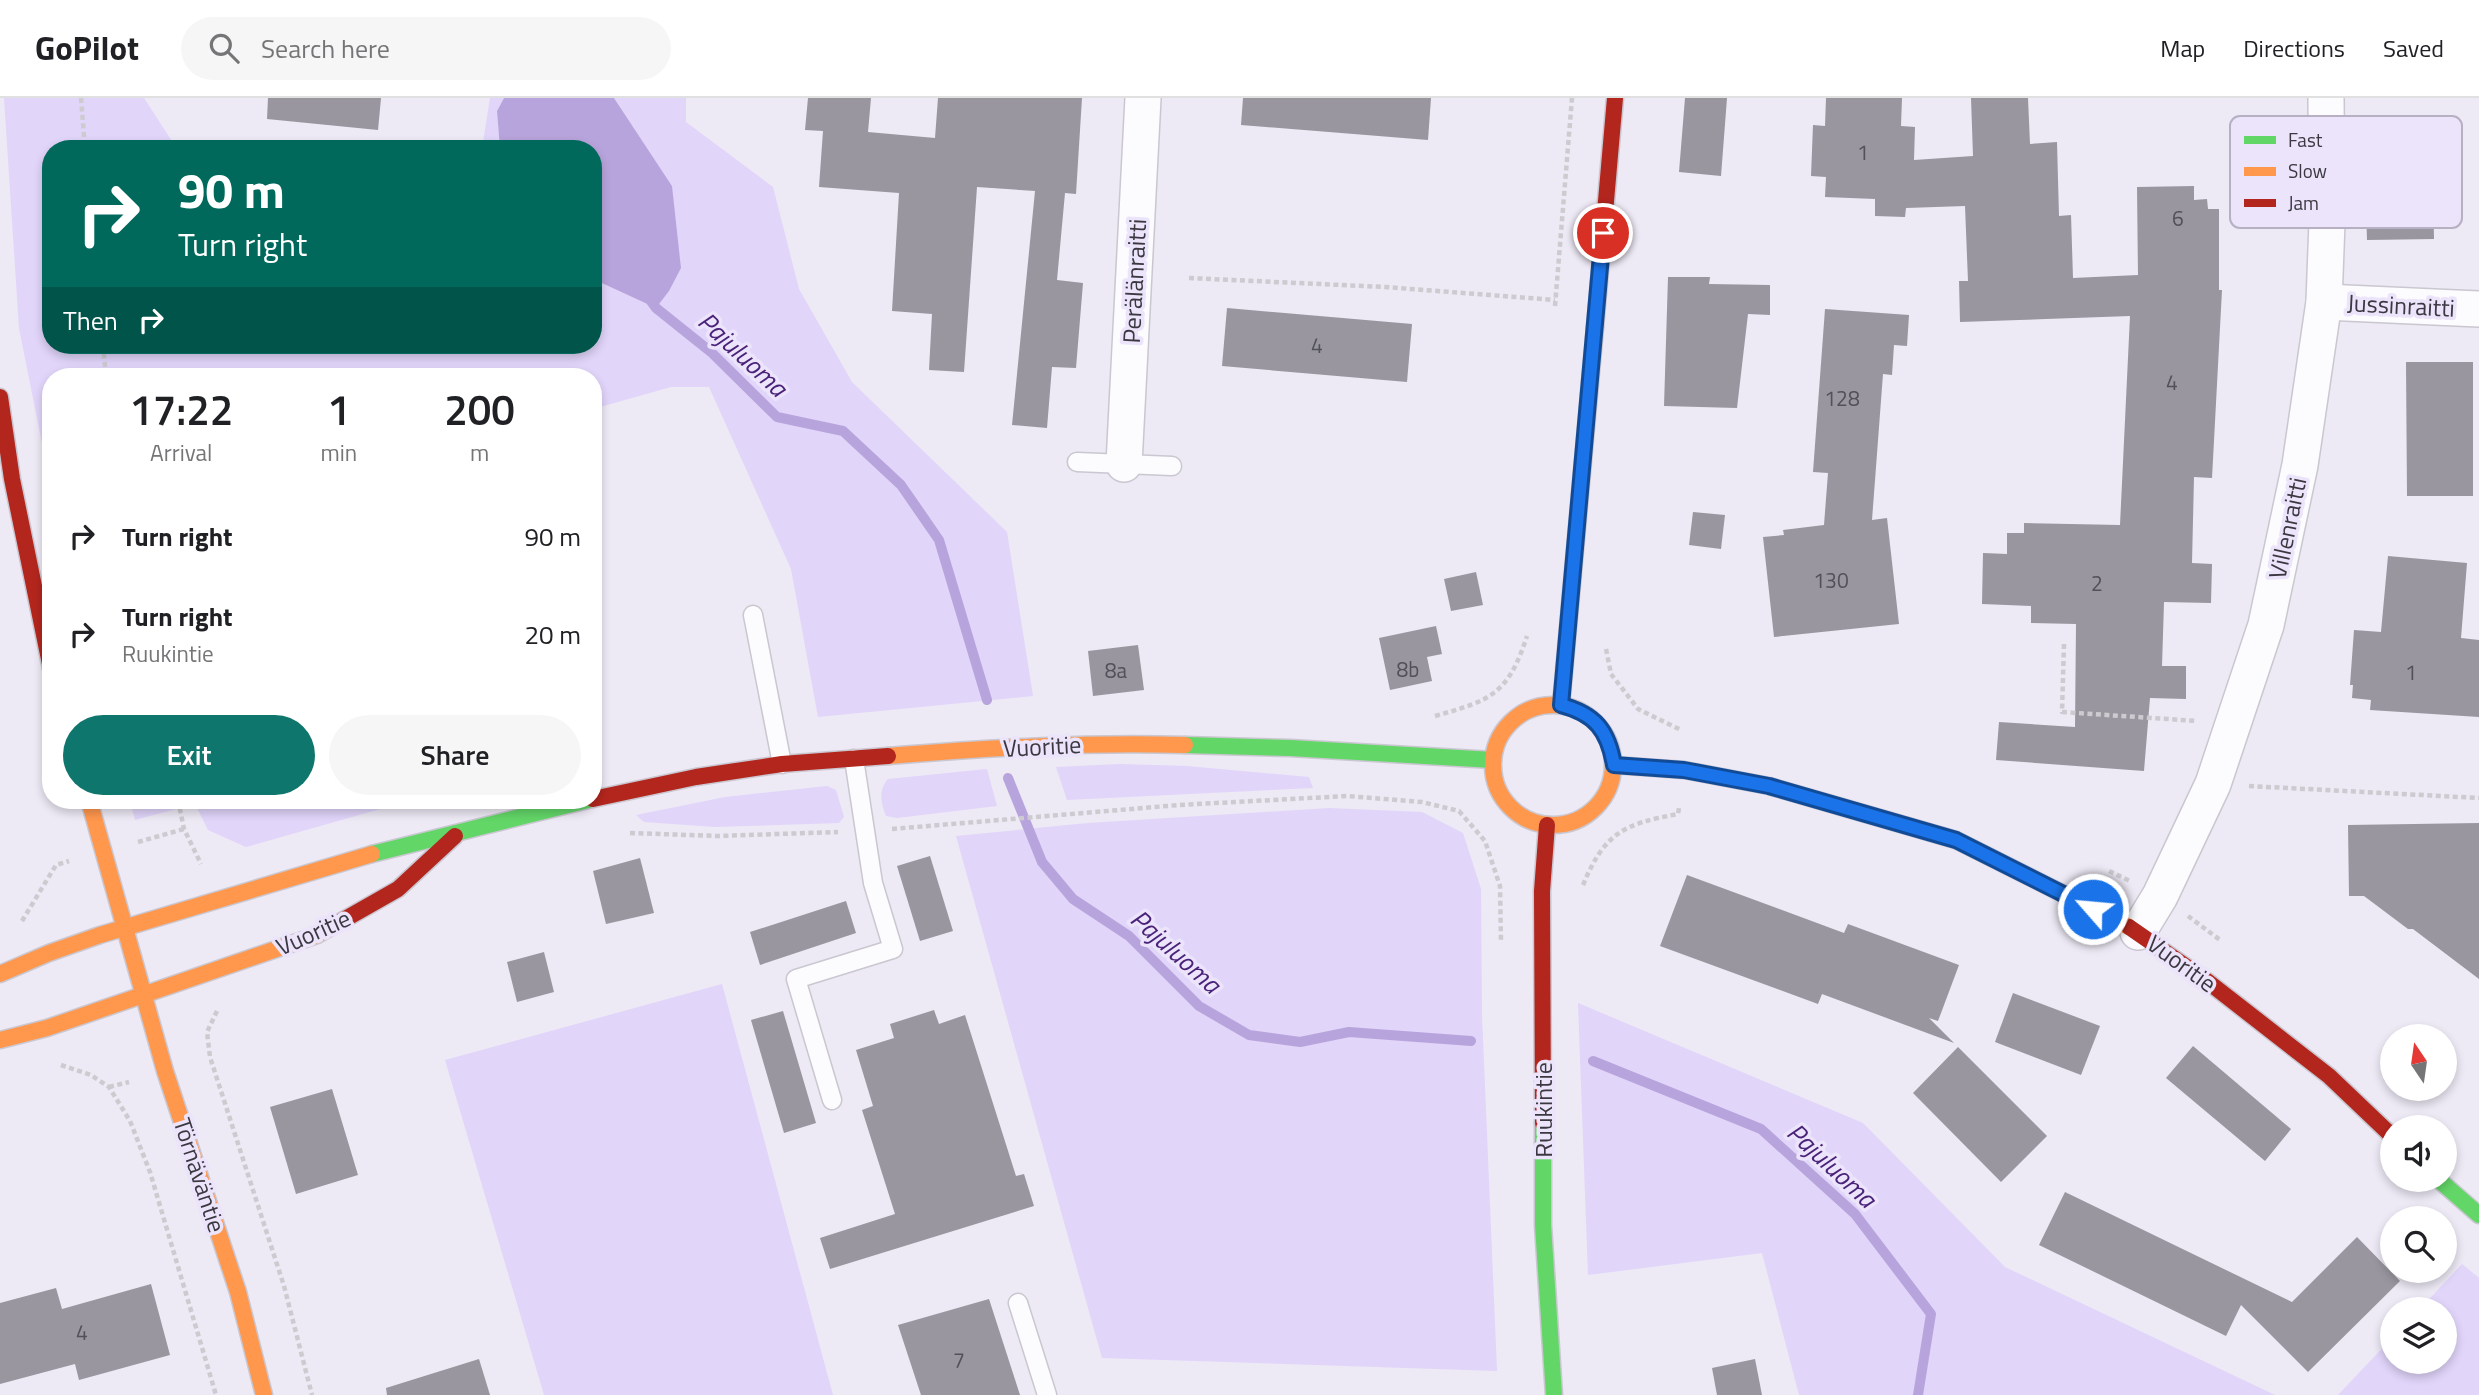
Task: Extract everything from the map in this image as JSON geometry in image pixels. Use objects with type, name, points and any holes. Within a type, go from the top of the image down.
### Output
[{"type":"street","name":"Perälänraitti","points":[[1124,464],[1143,98]]},
{"type":"street","points":[[1561,705],[1615,98]]},
{"type":"street","name":"Villenraitti","points":[[2326,98],[2326,116]]},
{"type":"street","name":"Villenraitti","points":[[2138,932],[2160,896],[2213,784],[2266,625],[2300,465],[2324,302],[2327,228]]},
{"type":"street","name":"Jussinraitti","points":[[2324,302],[2479,309]]},
{"type":"street","points":[[0,397],[12,479],[42,625]]},
{"type":"street","points":[[1561,705],[1585,714],[1604,732],[1614,765],[1611,785],[1594,810],[1568,825],[1547,825],[1529,821],[1513,810],[1501,796],[1494,779],[1493,760],[1498,741],[1508,725],[1524,713],[1542,706],[1561,705]]},
{"type":"street","name":"Vuoritie","points":[[602,797],[696,777],[782,764],[972,749],[1119,743],[1290,748],[1493,760]]},
{"type":"street","name":"Vuoritie","points":[[1614,765],[1684,770],[1769,786],[1956,840],[2138,932],[2207,981],[2329,1076],[2380,1125]]},
{"type":"street","name":"Törnäväntie","points":[[92,809],[165,1071],[238,1292],[264,1395]]},
{"type":"street","name":"Vuoritie","points":[[0,974],[36,956],[348,861],[548,809]]},
{"type":"street","name":"Ruukintie","points":[[1547,825],[1542,891],[1543,1225],[1554,1395]]},
{"type":"street","name":"Vuoritie","points":[[0,1040],[47,1028],[317,935],[398,889],[460,833]]},
{"type":"street","points":[[2453,1192],[2479,1215]]},
{"type":"lane","points":[[1077,462],[1172,466]]},
{"type":"lane","points":[[753,615],[782,764]]},
{"type":"lane","points":[[832,1100],[796,979],[892,949],[873,883],[854,759]]},
{"type":"lane","points":[[1018,1303],[1047,1395]]},
{"type":"path","points":[[81,98],[84,140]]},
{"type":"path","points":[[1554,314],[1572,98]]},
{"type":"path","points":[[1189,278],[1385,287],[1555,300]]},
{"type":"path","points":[[1430,718],[1471,706],[1499,690],[1518,663],[1528,633]]},
{"type":"path","points":[[1605,642],[1611,674],[1638,709],[1688,734]]},
{"type":"path","points":[[2064,644],[2062,712],[2233,723]]},
{"type":"path","points":[[2213,784],[2479,798]]},
{"type":"path","points":[[623,834],[718,836],[865,832],[1179,805],[1347,796],[1422,802],[1458,811],[1485,841],[1500,887],[1501,955]]},
{"type":"path","points":[[17,926],[26,918],[56,865],[184,829],[180,809]]},
{"type":"path","points":[[1579,894],[1592,862],[1615,835],[1641,821],[1678,814]]},
{"type":"path","points":[[221,1003],[207,1032],[210,1057],[284,1286],[312,1395]]},
{"type":"path","points":[[52,1065],[64,1064],[91,1075],[109,1087],[130,1121],[150,1172],[215,1395]]},
{"type":"shaded area","points":[[4,98],[144,98],[171,140],[42,140],[42,354],[602,354],[602,283],[656,308],[672,186],[614,98],[686,98],[686,122],[773,187],[799,289],[852,382],[1007,532],[1033,696],[818,717],[791,569],[709,387],[671,387],[602,406],[602,368],[42,368],[42,444],[19,328]]},
{"type":"shaded area","points":[[490,98],[504,98],[497,111],[499,140],[483,140]]},
{"type":"shaded area","points":[[504,98],[614,98],[672,186],[681,268],[656,308],[602,283],[602,140],[499,140],[497,111]]},
{"type":"shaded area","points":[[1119,764],[1187,766],[1309,777],[1313,788],[1067,800],[1056,767]]},
{"type":"shaded area","points":[[987,769],[997,806],[897,818],[886,816],[881,797],[888,779]]},
{"type":"shaded area","points":[[827,786],[836,790],[844,817],[839,823],[715,827],[644,822],[636,815],[725,797]]},
{"type":"shaded area","points":[[1329,808],[1422,812],[1463,833],[1481,889],[1482,1016],[1497,1371],[1102,1358],[956,836],[1088,823]]},
{"type":"shaded area","points":[[132,809],[176,809],[135,820]]},
{"type":"shaded area","points":[[198,809],[380,809],[246,847],[208,830]]},
{"type":"shaded area","points":[[722,984],[833,1395],[544,1395],[445,1060]]},
{"type":"shaded area","points":[[1578,1003],[1863,1123],[2005,1267],[2275,1395],[1799,1395],[1762,1253],[1588,1275]]},
{"type":"shaded area","points":[[2462,1264],[2479,1278],[2479,1395],[2338,1395],[2380,1351],[2380,1374],[2457,1374],[2457,1297],[2431,1297],[2444,1283],[2457,1283],[2457,1269]]},
{"type":"building","points":[[268,98],[381,98],[378,130],[267,119]]},
{"type":"building","points":[[808,98],[871,98],[868,132],[935,138],[938,98],[1082,98],[1076,194],[1065,193],[1057,280],[1083,283],[1076,368],[1052,367],[1047,428],[1012,425],[1035,191],[977,187],[964,372],[929,370],[932,314],[892,311],[899,193],[819,187],[823,131],[805,130]]},
{"type":"building","points":[[1243,98],[1431,98],[1428,140],[1241,125]]},
{"type":"building","points":[[1685,98],[1727,98],[1721,176],[1679,172]]},
{"type":"building","points":[[1826,98],[1902,98],[1901,126],[1915,127],[1914,160],[1973,156],[1971,98],[2028,98],[2030,144],[2057,142],[2059,216],[2071,215],[2073,278],[2138,275],[2137,187],[2194,186],[2194,200],[2207,199],[2208,209],[2219,209],[2219,290],[2222,290],[2212,478],[2194,477],[2192,563],[2212,564],[2211,603],[2164,602],[2162,666],[2186,666],[2186,699],[2150,698],[2144,771],[1996,760],[1999,722],[2075,727],[2076,624],[2031,623],[2031,606],[1982,604],[1983,553],[2007,554],[2007,533],[2024,533],[2024,523],[2120,525],[2130,316],[1960,322],[1959,281],[1968,281],[1965,206],[1906,208],[1905,217],[1875,216],[1875,199],[1825,197],[1826,177],[1811,176],[1813,125],[1825,126]]},
{"type":"building","points":[[2367,228],[2434,228],[2434,239],[2367,240]]},
{"type":"building","points":[[1668,277],[1710,277],[1709,284],[1770,285],[1770,315],[1748,314],[1737,408],[1664,406]]},
{"type":"building","points":[[1227,308],[1412,324],[1407,382],[1222,366]]},
{"type":"building","points":[[1825,309],[1909,315],[1907,346],[1894,345],[1892,375],[1883,374],[1872,520],[1887,518],[1899,624],[1774,637],[1763,537],[1784,535],[1783,530],[1824,525],[1828,473],[1813,472]]},
{"type":"building","points":[[2406,362],[2473,362],[2473,496],[2407,496]]},
{"type":"building","points":[[1693,512],[1725,515],[1721,549],[1689,545]]},
{"type":"building","points":[[2388,556],[2467,563],[2461,638],[2479,640],[2479,717],[2370,710],[2371,700],[2352,698],[2353,685],[2350,685],[2354,630],[2381,632]]},
{"type":"building","points":[[1476,572],[1483,605],[1451,611],[1444,579]]},
{"type":"building","points":[[1436,626],[1442,654],[1427,657],[1432,681],[1390,690],[1379,638]]},
{"type":"building","points":[[1138,645],[1144,690],[1093,696],[1088,651]]},
{"type":"building","points":[[2479,823],[2479,979],[2364,896],[2349,896],[2348,825]]},
{"type":"building","points":[[930,856],[953,931],[920,941],[897,866]]},
{"type":"building","points":[[640,858],[654,913],[606,924],[593,871]]},
{"type":"building","points":[[1687,875],[1844,933],[1848,924],[1959,965],[1938,1021],[1929,1018],[1954,1043],[1822,994],[1818,1004],[1660,946]]},
{"type":"building","points":[[846,901],[856,933],[760,965],[750,932]]},
{"type":"building","points":[[544,952],[554,992],[517,1002],[507,962]]},
{"type":"building","points":[[2013,993],[2100,1026],[2081,1075],[1995,1042]]},
{"type":"building","points":[[934,1010],[939,1024],[965,1015],[1016,1176],[1024,1174],[1034,1206],[830,1269],[820,1238],[895,1214],[862,1110],[873,1106],[856,1050],[894,1038],[890,1024]]},
{"type":"building","points":[[783,1011],[816,1123],[784,1133],[751,1020]]},
{"type":"building","points":[[2193,1046],[2291,1129],[2265,1161],[2166,1078]]},
{"type":"building","points":[[1958,1047],[2047,1136],[2001,1182],[1913,1093]]},
{"type":"building","points":[[332,1089],[358,1175],[296,1194],[270,1107]]},
{"type":"building","points":[[2065,1192],[2292,1302],[2357,1237],[2380,1261],[2380,1283],[2398,1283],[2384,1297],[2380,1297],[2380,1301],[2308,1372],[2241,1305],[2226,1336],[2039,1245]]},
{"type":"building","points":[[151,1284],[170,1355],[79,1380],[75,1364],[0,1384],[0,1303],[56,1288],[62,1309]]},
{"type":"building","points":[[989,1299],[1020,1395],[921,1395],[898,1325]]},
{"type":"building","points":[[479,1359],[490,1395],[387,1395],[386,1388]]},
{"type":"building","points":[[1755,1359],[1762,1395],[1717,1395],[1712,1368]]},
{"type":"waterway","name":"Pajuluoma","points":[[648,297],[656,308],[711,352],[777,417],[843,431],[901,485],[939,540],[987,700]]},
{"type":"waterway","name":"Pajuluoma","points":[[1008,778],[1042,862],[1073,899],[1129,936],[1199,1006],[1249,1035],[1300,1042],[1349,1032],[1471,1041]]},
{"type":"waterway","name":"Pajuluoma","points":[[1593,1061],[1761,1129],[1855,1214],[1931,1314],[1918,1395]]},
{"type":"traffic: fast","points":[[1561,705],[1595,327]]},
{"type":"traffic: fast","points":[[1185,745],[1290,748],[1493,760]]},
{"type":"traffic: fast","points":[[372,854],[552,809]]},
{"type":"traffic: fast","points":[[1543,1123],[1543,1225],[1554,1395]]},
{"type":"traffic: fast","points":[[2453,1192],[2479,1215]]},
{"type":"traffic: slow","points":[[1553,705],[1576,710],[1595,723],[1608,742],[1613,765],[1608,788],[1595,807],[1576,820],[1553,825],[1530,820],[1511,807],[1498,788],[1493,765],[1498,742],[1511,723],[1530,710],[1553,705]]},
{"type":"traffic: slow","points":[[888,756],[1036,746],[1185,745]]},
{"type":"traffic: slow","points":[[1614,765],[1684,770],[1769,786],[1956,840],[2129,927]]},
{"type":"traffic: slow","points":[[92,809],[165,1071],[238,1292],[264,1395]]},
{"type":"traffic: slow","points":[[0,974],[100,935],[372,854]]},
{"type":"traffic: slow","points":[[0,1040],[47,1028],[317,935],[333,926]]},
{"type":"traffic: jam","points":[[1595,327],[1615,98]]},
{"type":"traffic: jam","points":[[0,397],[12,479],[42,625]]},
{"type":"traffic: jam","points":[[602,797],[696,777],[782,764],[888,756]]},
{"type":"traffic: jam","points":[[1543,1123],[1542,891],[1547,825]]},
{"type":"traffic: jam","points":[[333,926],[398,889],[455,836]]},
{"type":"traffic: jam","points":[[2129,927],[2207,981],[2329,1076],[2380,1125]]},
{"type":"route","points":[[1603,233],[1561,705],[1578,710],[1592,719],[1604,732],[1614,765],[1684,770],[1769,786],[1956,840],[2093,909]]}]
